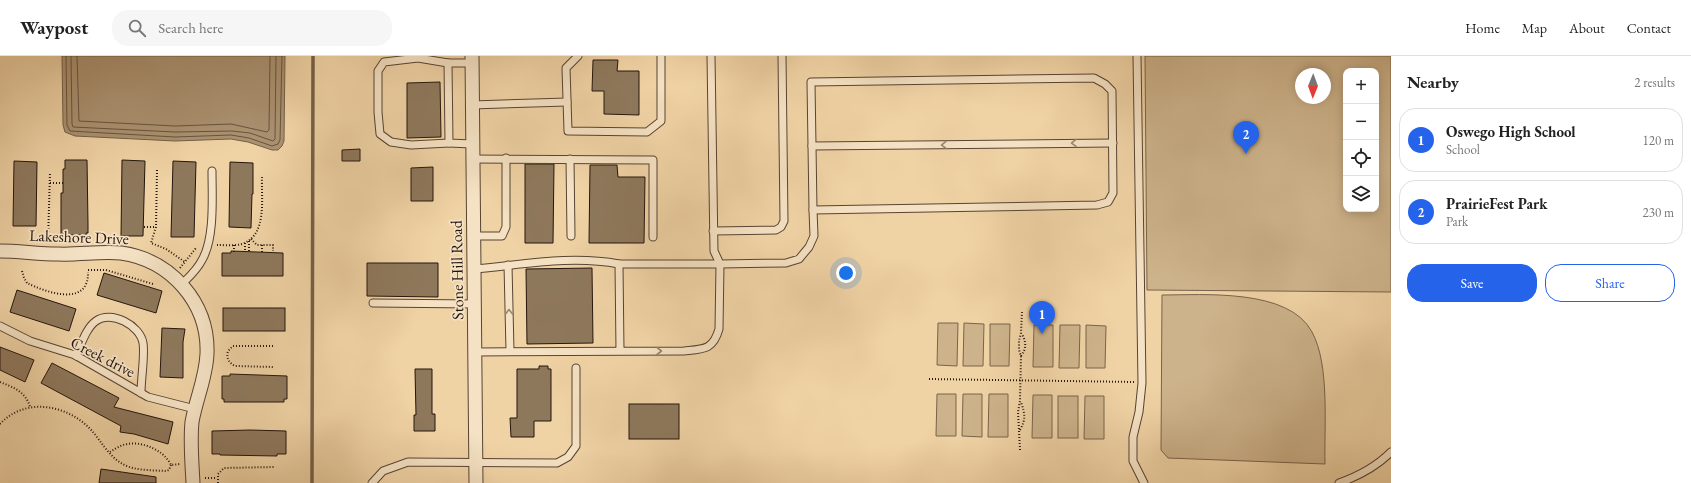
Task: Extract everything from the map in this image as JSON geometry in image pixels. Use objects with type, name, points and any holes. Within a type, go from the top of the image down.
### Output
[{"type":"street","name":"Stone Hill Road","points":[[472,60],[476,483]]},
{"type":"street","name":"Lakeshore Drive","points":[[0,251],[58,254],[119,253],[136,256],[151,261],[168,272],[188,291],[199,312],[206,338],[206,364],[195,409],[192,429],[196,481]]},
{"type":"lane","points":[[578,56],[566,68],[568,131],[647,132],[661,121],[661,56]]},
{"type":"lane","points":[[475,352],[703,350],[717,338],[720,328],[720,264],[714,251],[711,56]]},
{"type":"lane","points":[[714,231],[776,230],[781,227],[784,221],[782,56]]},
{"type":"lane","points":[[1137,56],[1142,383],[1139,412],[1133,437],[1133,461],[1144,483]]},
{"type":"lane","points":[[472,60],[448,63],[418,58],[384,62],[378,71],[378,112],[380,134],[391,142],[411,145],[472,144]]},
{"type":"lane","points":[[448,63],[449,144]]},
{"type":"lane","points":[[474,269],[538,261],[599,260],[618,264],[720,264],[786,263],[799,259],[809,247],[814,236],[813,210],[811,82],[1094,78],[1105,84],[1112,91],[1114,193],[1108,202],[1097,205],[813,210]]},
{"type":"lane","points":[[472,105],[567,102]]},
{"type":"lane","points":[[812,146],[1113,143]]},
{"type":"lane","points":[[474,236],[502,236],[506,227],[506,158]]},
{"type":"lane","points":[[472,159],[653,160],[653,237]]},
{"type":"lane","points":[[570,159],[571,236]]},
{"type":"lane","points":[[182,284],[196,270],[203,258],[207,245],[211,223],[212,171]]},
{"type":"lane","points":[[618,264],[620,351]]},
{"type":"lane","points":[[508,265],[510,351]]},
{"type":"lane","points":[[374,303],[475,304]]},
{"type":"lane","points":[[76,356],[88,330],[96,320],[106,318],[121,319],[140,333],[143,343],[141,393]]},
{"type":"lane","name":"Creek drive","points":[[0,326],[30,341],[76,356],[148,397],[195,409]]},
{"type":"lane","points":[[372,483],[383,471],[408,462],[557,463],[568,457],[576,446],[576,368]]},
{"type":"lane","points":[[1339,483],[1356,477],[1380,463],[1391,452]]},
{"type":"path","points":[[157,170],[156,227],[151,243],[166,249],[185,262]]},
{"type":"path","points":[[48,248],[50,172]]},
{"type":"path","points":[[214,245],[234,245],[244,243],[250,239],[260,226],[262,176]]},
{"type":"path","points":[[50,182],[63,183]]},
{"type":"path","points":[[144,226],[156,227]]},
{"type":"path","points":[[250,239],[255,244],[273,245],[273,251]]},
{"type":"path","points":[[249,251],[250,239]]},
{"type":"path","points":[[244,243],[245,252]]},
{"type":"path","points":[[178,270],[198,245]]},
{"type":"path","points":[[234,245],[234,252]]},
{"type":"path","points":[[262,245],[262,252]]},
{"type":"path","points":[[22,271],[27,283],[65,295],[73,295],[81,290],[88,279],[88,271],[106,270],[153,284]]},
{"type":"path","points":[[1020,450],[1018,412],[1021,380],[1021,356],[1019,346],[1022,312]]},
{"type":"path","points":[[1021,333],[1026,341],[1025,350],[1021,356]]},
{"type":"path","points":[[274,346],[233,346],[228,351],[227,356],[230,363],[235,366],[274,367]]},
{"type":"path","points":[[929,379],[1135,382]]},
{"type":"path","points":[[0,382],[19,391],[27,399],[30,408]]},
{"type":"path","points":[[1020,401],[1025,413],[1025,421],[1020,430]]},
{"type":"path","points":[[0,424],[14,412],[30,408],[50,407],[69,413],[85,423],[121,463],[137,468],[166,472],[169,470],[171,465]]},
{"type":"path","points":[[110,452],[126,444],[138,445],[157,450],[165,455],[171,465]]},
{"type":"path","points":[[171,465],[185,464]]},
{"type":"path","points":[[218,483],[218,474],[224,468],[274,467]]},
{"type":"path","points":[[196,481],[217,478]]},
{"type":"shaded area","points":[[1145,56],[1391,56],[1391,292],[1147,290]]},
{"type":"shaded area","points":[[1162,295],[1221,295],[1244,297],[1265,301],[1285,308],[1301,318],[1312,332],[1318,346],[1324,378],[1325,464],[1168,458],[1161,450]]},
{"type":"shaded area","points":[[938,323],[958,323],[957,366],[937,365]]},
{"type":"shaded area","points":[[964,323],[984,324],[983,366],[963,366]]},
{"type":"shaded area","points":[[990,324],[1010,324],[1009,366],[990,366]]},
{"type":"shaded area","points":[[1034,325],[1053,325],[1053,367],[1033,367]]},
{"type":"shaded area","points":[[1060,325],[1080,325],[1079,368],[1059,368]]},
{"type":"shaded area","points":[[1086,325],[1106,326],[1105,368],[1086,368]]},
{"type":"shaded area","points":[[937,394],[956,394],[956,436],[936,436]]},
{"type":"shaded area","points":[[963,394],[982,394],[982,437],[962,436]]},
{"type":"shaded area","points":[[989,394],[1008,394],[1008,437],[988,437]]},
{"type":"shaded area","points":[[1033,395],[1052,395],[1052,438],[1032,438]]},
{"type":"shaded area","points":[[1058,396],[1078,396],[1078,438],[1058,438]]},
{"type":"shaded area","points":[[1085,396],[1104,396],[1104,439],[1084,439]]},
{"type":"water","points":[[62,56],[285,56],[284,141],[278,150],[272,150],[248,142],[231,139],[175,141],[75,136],[65,132],[63,125]]},
{"type":"building","points":[[593,60],[618,60],[617,71],[639,71],[639,115],[604,114],[604,91],[592,91]]},
{"type":"building","points":[[440,82],[441,137],[407,138],[407,83]]},
{"type":"building","points":[[360,149],[360,161],[342,161],[342,150]]},
{"type":"building","points":[[65,160],[87,160],[88,233],[86,233],[86,235],[61,235],[61,193],[63,193],[63,169],[65,169]]},
{"type":"building","points":[[122,160],[145,161],[143,236],[121,236]]},
{"type":"building","points":[[14,161],[37,162],[36,226],[13,226]]},
{"type":"building","points":[[173,161],[196,162],[194,237],[171,237]]},
{"type":"building","points":[[230,162],[253,163],[251,228],[229,227]]},
{"type":"building","points":[[525,164],[554,164],[553,243],[525,243]]},
{"type":"building","points":[[590,165],[617,165],[618,177],[645,177],[644,243],[589,243]]},
{"type":"building","points":[[433,167],[433,201],[411,201],[411,168]]},
{"type":"building","points":[[231,251],[283,253],[283,276],[222,276],[222,253],[231,253]]},
{"type":"building","points":[[367,263],[438,263],[438,297],[367,296]]},
{"type":"building","points":[[592,268],[593,343],[527,344],[526,269]]},
{"type":"building","points":[[104,273],[162,291],[156,313],[97,295]]},
{"type":"building","points":[[17,290],[76,309],[69,331],[10,312]]},
{"type":"building","points":[[223,308],[285,308],[285,331],[223,331]]},
{"type":"building","points":[[162,328],[185,329],[183,342],[183,378],[160,377]]},
{"type":"building","points":[[0,347],[34,360],[25,382],[0,370]]},
{"type":"building","points":[[52,363],[119,398],[114,407],[173,422],[168,444],[134,434],[120,432],[121,426],[41,383]]},
{"type":"building","points":[[539,366],[548,366],[548,369],[551,369],[551,421],[534,421],[534,437],[511,437],[510,418],[517,418],[517,369],[539,369]]},
{"type":"building","points":[[415,369],[432,369],[432,414],[435,414],[435,431],[414,431],[414,415],[416,415]]},
{"type":"building","points":[[230,374],[287,376],[287,399],[284,399],[284,402],[224,402],[224,399],[222,399],[222,376],[230,376]]},
{"type":"building","points":[[629,404],[679,404],[679,439],[629,439]]},
{"type":"building","points":[[212,431],[286,431],[286,454],[277,454],[277,456],[212,454]]},
{"type":"building","points":[[101,469],[156,477],[156,483],[99,483]]},
{"type":"waterway","points":[[312,483],[313,56]]},
{"type":"place","name":"PrairieFest Park","points":[[1246,154]]},
{"type":"place","name":"Oswego High School","points":[[1042,334]]}]
